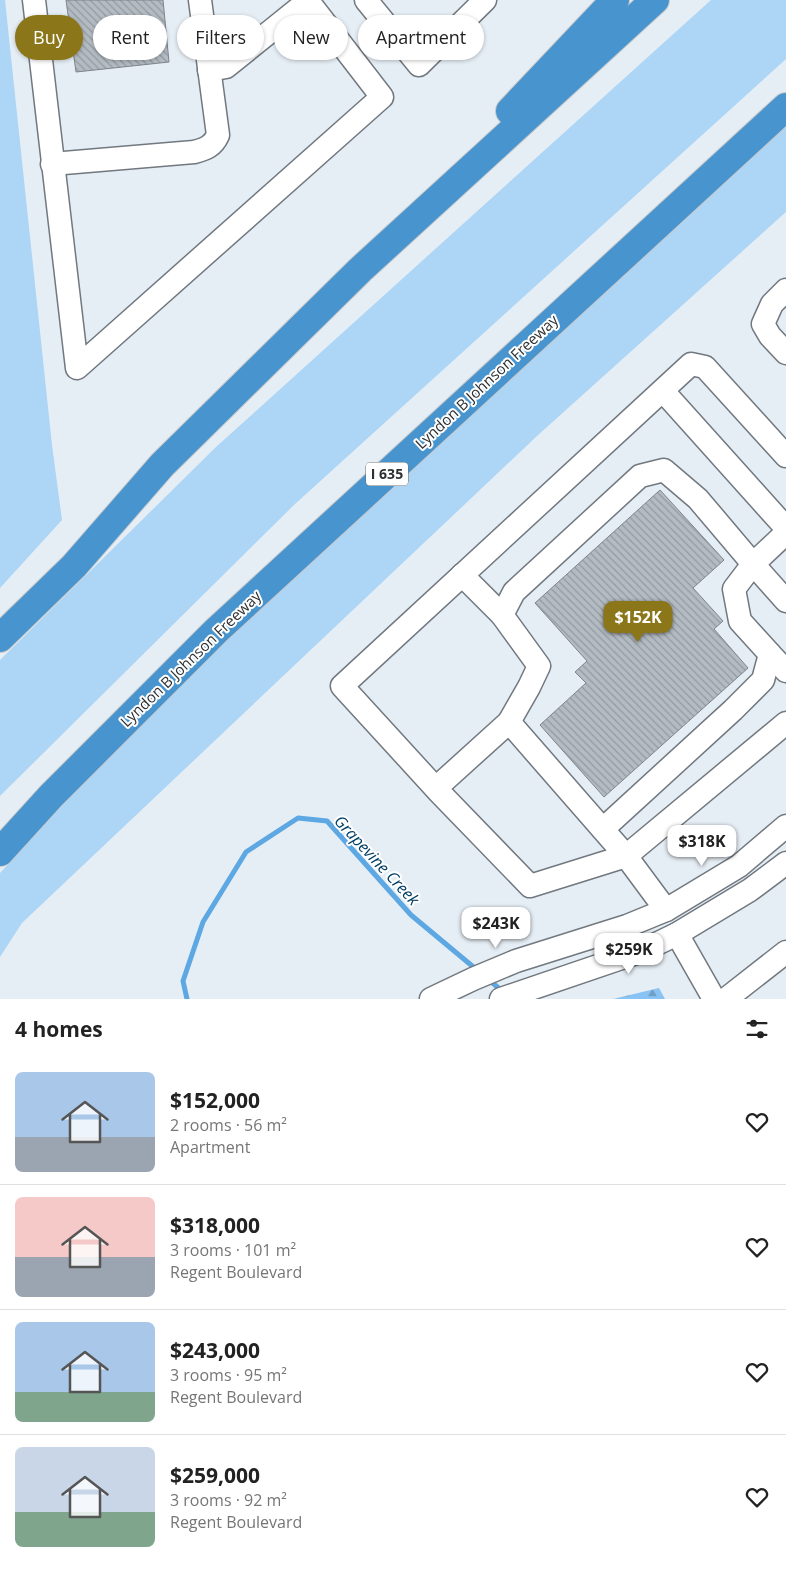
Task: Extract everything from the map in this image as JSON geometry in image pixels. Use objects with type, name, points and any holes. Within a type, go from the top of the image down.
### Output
[{"type":"highway","points":[[0,638],[74,566],[162,465],[360,270],[615,0]]},
{"type":"highway","points":[[360,270],[655,0]]},
{"type":"highway","name":"Lyndon B Johnson Freeway","points":[[0,852],[51,796],[216,631],[786,107]]},
{"type":"street","points":[[34,0],[77,368],[382,97],[308,0],[226,67],[209,70]]},
{"type":"street","points":[[52,164],[194,152],[205,149],[214,143],[218,135],[200,0]]},
{"type":"street","points":[[366,0],[419,65],[485,0]]},
{"type":"street","points":[[786,290],[772,304],[763,324],[770,336],[786,353]]},
{"type":"street","points":[[786,456],[705,366],[692,364],[342,686],[530,886],[626,856],[786,724]]},
{"type":"street","points":[[662,391],[786,528]]},
{"type":"street","points":[[502,615],[514,592],[640,476],[664,470],[698,499],[786,601]]},
{"type":"street","points":[[786,533],[753,564],[734,589],[740,621],[786,671]]},
{"type":"street","points":[[436,788],[509,722],[539,666],[502,615],[462,575]]},
{"type":"street","points":[[603,829],[733,710],[763,680],[770,654]]},
{"type":"street","points":[[509,722],[626,856],[666,910]]},
{"type":"street","points":[[431,999],[516,961],[627,926],[666,910],[739,866],[786,826]]},
{"type":"street","points":[[500,999],[642,951],[677,934],[750,890],[786,863]]},
{"type":"street","points":[[677,934],[714,999]]},
{"type":"street","points":[[726,999],[786,952]]},
{"type":"shaded area","points":[[0,0],[5,0],[52,445],[62,520],[0,588]]},
{"type":"shaded area","points":[[711,0],[786,0],[786,59],[295,504],[0,796],[0,660],[216,447]]},
{"type":"shaded area","points":[[786,126],[786,212],[537,436],[22,923],[0,957],[0,873],[153,707]]},
{"type":"green space","points":[[659,988],[665,999],[613,999]]},
{"type":"building","points":[[66,0],[163,0],[164,15],[93,15],[93,60],[167,60],[167,41],[169,62],[76,72],[74,60],[83,60],[83,15],[68,15]]},
{"type":"building","points":[[660,490],[724,560],[693,588],[723,621],[714,629],[748,668],[604,797],[540,725],[586,683],[575,672],[587,661],[535,603]]},
{"type":"waterway","name":"Grapevine Creek","points":[[187,999],[183,981],[203,922],[246,852],[298,818],[327,821],[411,915],[477,970]]},
{"type":"waterway","name":"Grapevine Creek","points":[[488,979],[502,991]]}]
